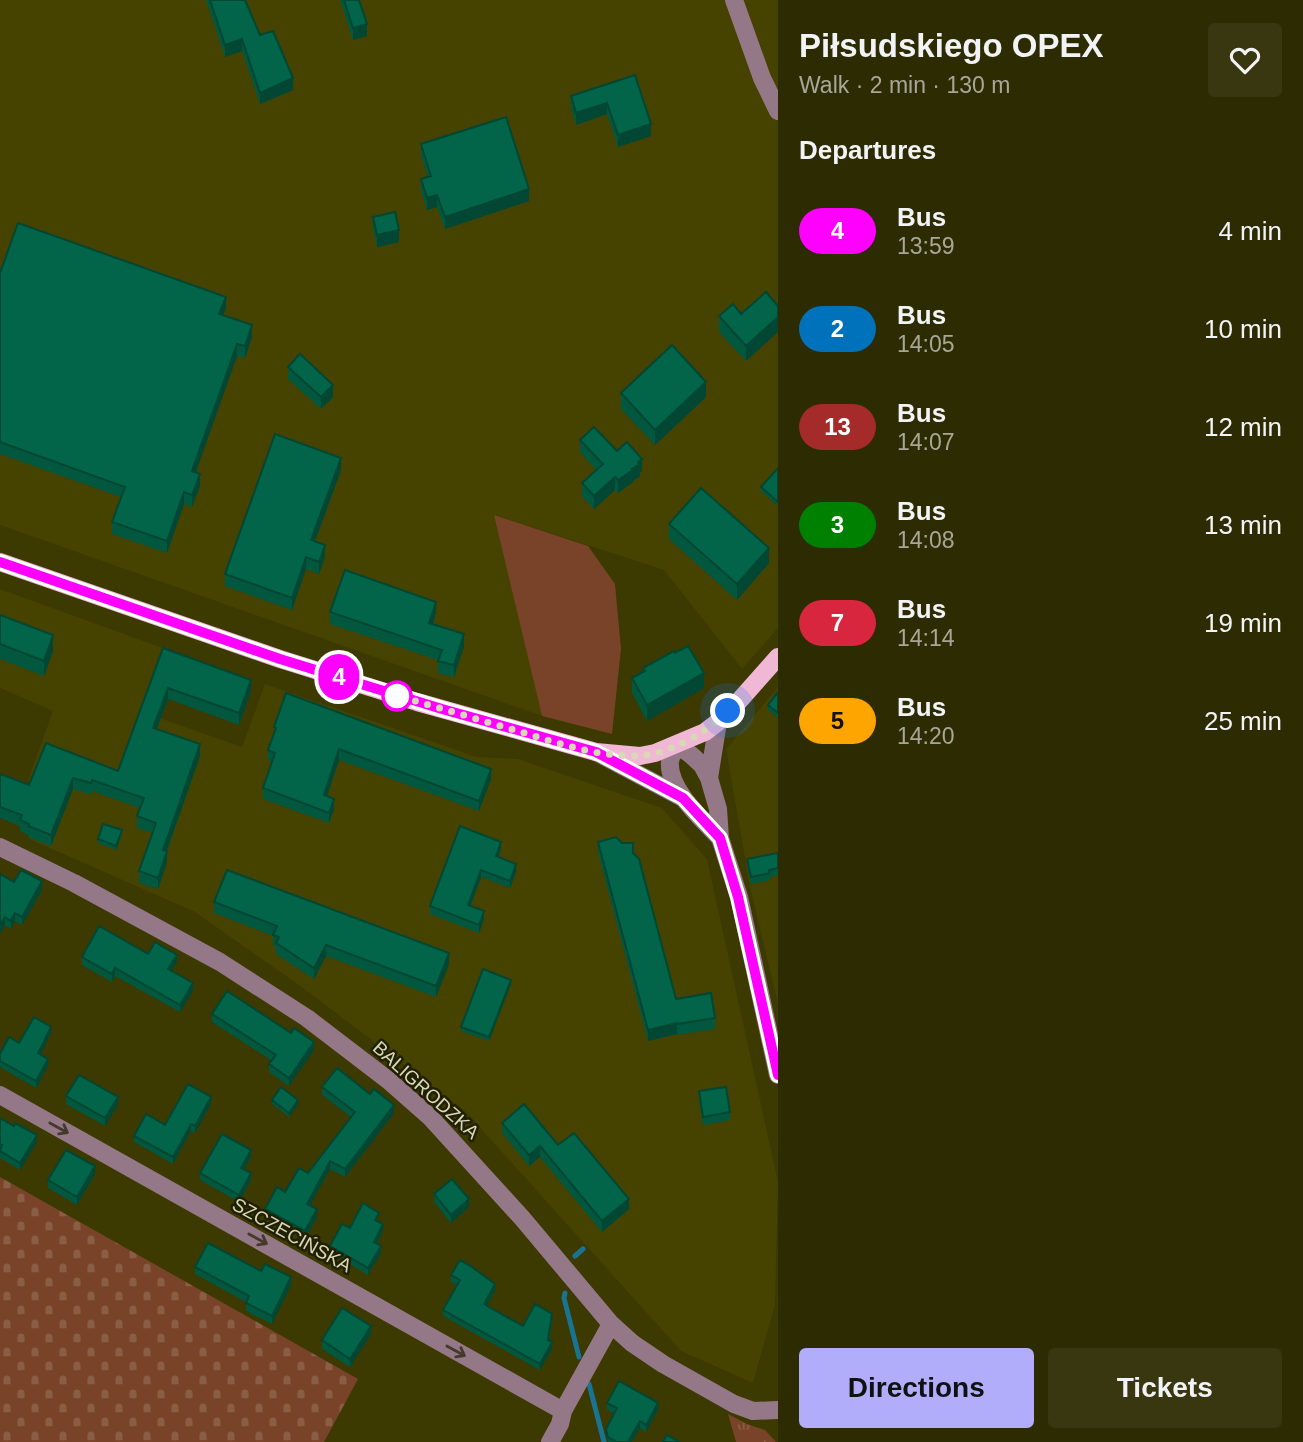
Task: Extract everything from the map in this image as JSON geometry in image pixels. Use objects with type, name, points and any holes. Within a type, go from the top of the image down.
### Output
[{"type":"main road","points":[[0,562],[280,659],[596,752],[640,756],[676,745],[705,732],[739,701],[778,657]]},
{"type":"street","points":[[734,0],[762,78],[778,111]]},
{"type":"street","points":[[709,778],[718,722]]},
{"type":"street","points":[[720,838],[683,798],[673,779],[670,762],[676,745],[702,765],[709,778],[718,809],[720,838],[738,897],[778,1075]]},
{"type":"street","points":[[596,752],[683,798]]},
{"type":"street","name":"BALIGRODZKA","points":[[0,847],[74,883],[220,962],[296,1010],[346,1046],[430,1117],[523,1218],[577,1286],[632,1343],[734,1405],[753,1411],[778,1410]]},
{"type":"street","name":"SZCZECIŃSKA","points":[[0,1095],[563,1411]]},
{"type":"street","points":[[550,1442],[560,1424],[563,1411],[611,1324]]},
{"type":"shaded area","points":[[0,0],[778,0],[778,628],[742,669],[664,570],[495,515],[542,716],[0,525]]},
{"type":"shaded area","points":[[0,589],[163,648],[140,711],[242,747],[265,684],[477,757],[518,759],[662,808],[707,859],[778,1182],[775,1305],[753,1383],[681,1351],[465,1111],[303,988],[195,912],[27,838],[46,788],[28,780],[53,711],[0,688]]},
{"type":"shaded area","points":[[778,687],[778,1004],[750,887],[726,749]]},
{"type":"green space","points":[[494,515],[588,546],[615,584],[621,649],[612,734],[542,716]]},
{"type":"green space","points":[[0,1177],[358,1379],[324,1442],[0,1442]]},
{"type":"green space","points":[[728,1414],[765,1430],[776,1442],[736,1442]]},
{"type":"building","points":[[210,0],[245,0],[260,35],[273,31],[293,78],[260,93],[242,39],[225,45]]},
{"type":"building","points":[[344,0],[359,0],[367,24],[353,28]]},
{"type":"building","points":[[635,75],[651,124],[618,135],[607,103],[576,113],[571,96]]},
{"type":"building","points":[[506,117],[529,189],[445,217],[437,195],[427,198],[421,179],[431,176],[421,144]]},
{"type":"building","points":[[395,212],[399,230],[377,235],[373,217]]},
{"type":"building","points":[[18,223],[226,297],[219,314],[252,325],[245,346],[237,344],[192,471],[200,474],[192,495],[184,492],[167,541],[112,522],[125,487],[0,442],[0,273]]},
{"type":"building","points":[[766,292],[778,306],[778,317],[746,346],[719,316],[733,304],[741,314]]},
{"type":"building","points":[[672,345],[706,382],[655,430],[621,393]]},
{"type":"building","points":[[300,354],[333,385],[321,397],[288,367]]},
{"type":"building","points":[[594,427],[617,451],[627,442],[642,459],[633,470],[618,480],[615,477],[594,496],[582,483],[603,464],[580,440]]},
{"type":"building","points":[[275,434],[341,458],[311,540],[325,545],[319,562],[306,557],[292,598],[225,574]]},
{"type":"building","points":[[778,468],[778,502],[761,487]]},
{"type":"building","points":[[701,488],[769,548],[737,584],[669,524]]},
{"type":"building","points":[[345,570],[436,602],[429,623],[464,634],[454,665],[438,661],[442,650],[330,612]]},
{"type":"building","points":[[0,615],[53,635],[44,661],[0,644]]},
{"type":"building","points":[[688,646],[704,673],[647,705],[632,678],[645,671],[643,668]]},
{"type":"building","points":[[163,648],[251,680],[239,713],[168,688],[153,728],[200,744],[163,850],[167,851],[158,878],[139,871],[156,823],[137,816],[144,798],[92,780],[91,783],[73,778],[51,835],[28,826],[29,824],[20,820],[22,815],[0,807],[0,774],[29,785],[46,743],[118,771]]},
{"type":"building","points":[[778,692],[778,713],[768,705]]},
{"type":"building","points":[[286,693],[491,769],[479,801],[339,749],[324,795],[334,799],[329,813],[263,788],[275,753],[268,750]]},
{"type":"building","points":[[103,824],[122,830],[116,846],[98,839]]},
{"type":"building","points":[[460,826],[501,842],[496,856],[516,864],[510,881],[481,870],[468,905],[484,911],[479,925],[430,906]]},
{"type":"building","points":[[616,837],[622,843],[633,843],[633,853],[639,859],[676,999],[711,993],[715,1018],[648,1030],[598,842]]},
{"type":"building","points":[[778,853],[778,868],[769,870],[770,873],[751,877],[747,859]]},
{"type":"building","points":[[21,870],[42,881],[22,917],[15,913],[11,921],[5,917],[0,926],[0,874],[14,882]]},
{"type":"building","points":[[227,870],[449,953],[436,986],[326,945],[314,968],[276,943],[279,937],[273,935],[277,926],[214,902]]},
{"type":"building","points":[[99,926],[148,954],[155,942],[177,955],[168,969],[193,983],[180,1005],[115,968],[112,974],[82,957]]},
{"type":"building","points":[[483,969],[511,980],[489,1037],[461,1027]]},
{"type":"building","points":[[227,991],[291,1033],[294,1028],[314,1042],[289,1078],[269,1064],[276,1055],[212,1014]]},
{"type":"building","points":[[34,1017],[51,1027],[38,1053],[48,1059],[36,1081],[0,1061],[0,1054],[9,1037],[19,1043]]},
{"type":"building","points":[[337,1068],[370,1094],[374,1089],[394,1105],[345,1169],[330,1161],[307,1204],[317,1209],[305,1231],[265,1209],[277,1187],[285,1192],[299,1168],[308,1173],[355,1112],[322,1087]]},
{"type":"building","points":[[79,1075],[118,1097],[105,1118],[66,1096]]},
{"type":"building","points":[[188,1084],[211,1097],[195,1126],[191,1124],[173,1157],[134,1136],[146,1114],[165,1125]]},
{"type":"building","points":[[281,1087],[298,1100],[289,1113],[272,1100]]},
{"type":"building","points":[[726,1087],[730,1112],[703,1117],[699,1091]]},
{"type":"building","points":[[524,1104],[558,1145],[574,1133],[629,1199],[602,1221],[540,1146],[529,1155],[502,1123]]},
{"type":"building","points":[[0,1118],[37,1135],[20,1163],[0,1151]]},
{"type":"building","points":[[222,1134],[251,1150],[241,1168],[251,1173],[239,1195],[200,1173]]},
{"type":"building","points":[[66,1150],[95,1166],[77,1197],[48,1180]]},
{"type":"building","points":[[452,1179],[469,1199],[451,1215],[434,1194]]},
{"type":"building","points":[[363,1203],[379,1213],[375,1220],[383,1224],[374,1242],[381,1246],[368,1268],[330,1246],[342,1224],[350,1228]]},
{"type":"building","points":[[208,1243],[261,1271],[265,1264],[291,1277],[272,1316],[246,1303],[249,1296],[195,1267]]},
{"type":"building","points":[[460,1260],[495,1284],[484,1304],[494,1310],[523,1326],[535,1304],[552,1314],[548,1340],[552,1342],[540,1364],[443,1310],[460,1280],[451,1275]]},
{"type":"building","points":[[342,1308],[371,1326],[350,1359],[322,1340]]},
{"type":"building","points":[[619,1381],[658,1403],[646,1425],[640,1421],[628,1442],[617,1442],[608,1437],[606,1429],[617,1408],[607,1403]]},
{"type":"building","points":[[667,1435],[679,1442],[663,1442]]},
{"type":"waterway","points":[[575,1256],[583,1249]]},
{"type":"waterway","points":[[565,1293],[579,1357]]},
{"type":"waterway","points":[[589,1384],[604,1442]]},
{"type":"bus line","name":"4","points":[[0,562],[280,659],[442,709],[596,752],[683,798],[720,838],[738,897],[778,1075]]},
{"type":"route","points":[[397,696],[394,695],[596,752],[640,756],[676,745],[705,732],[728,711]]}]
